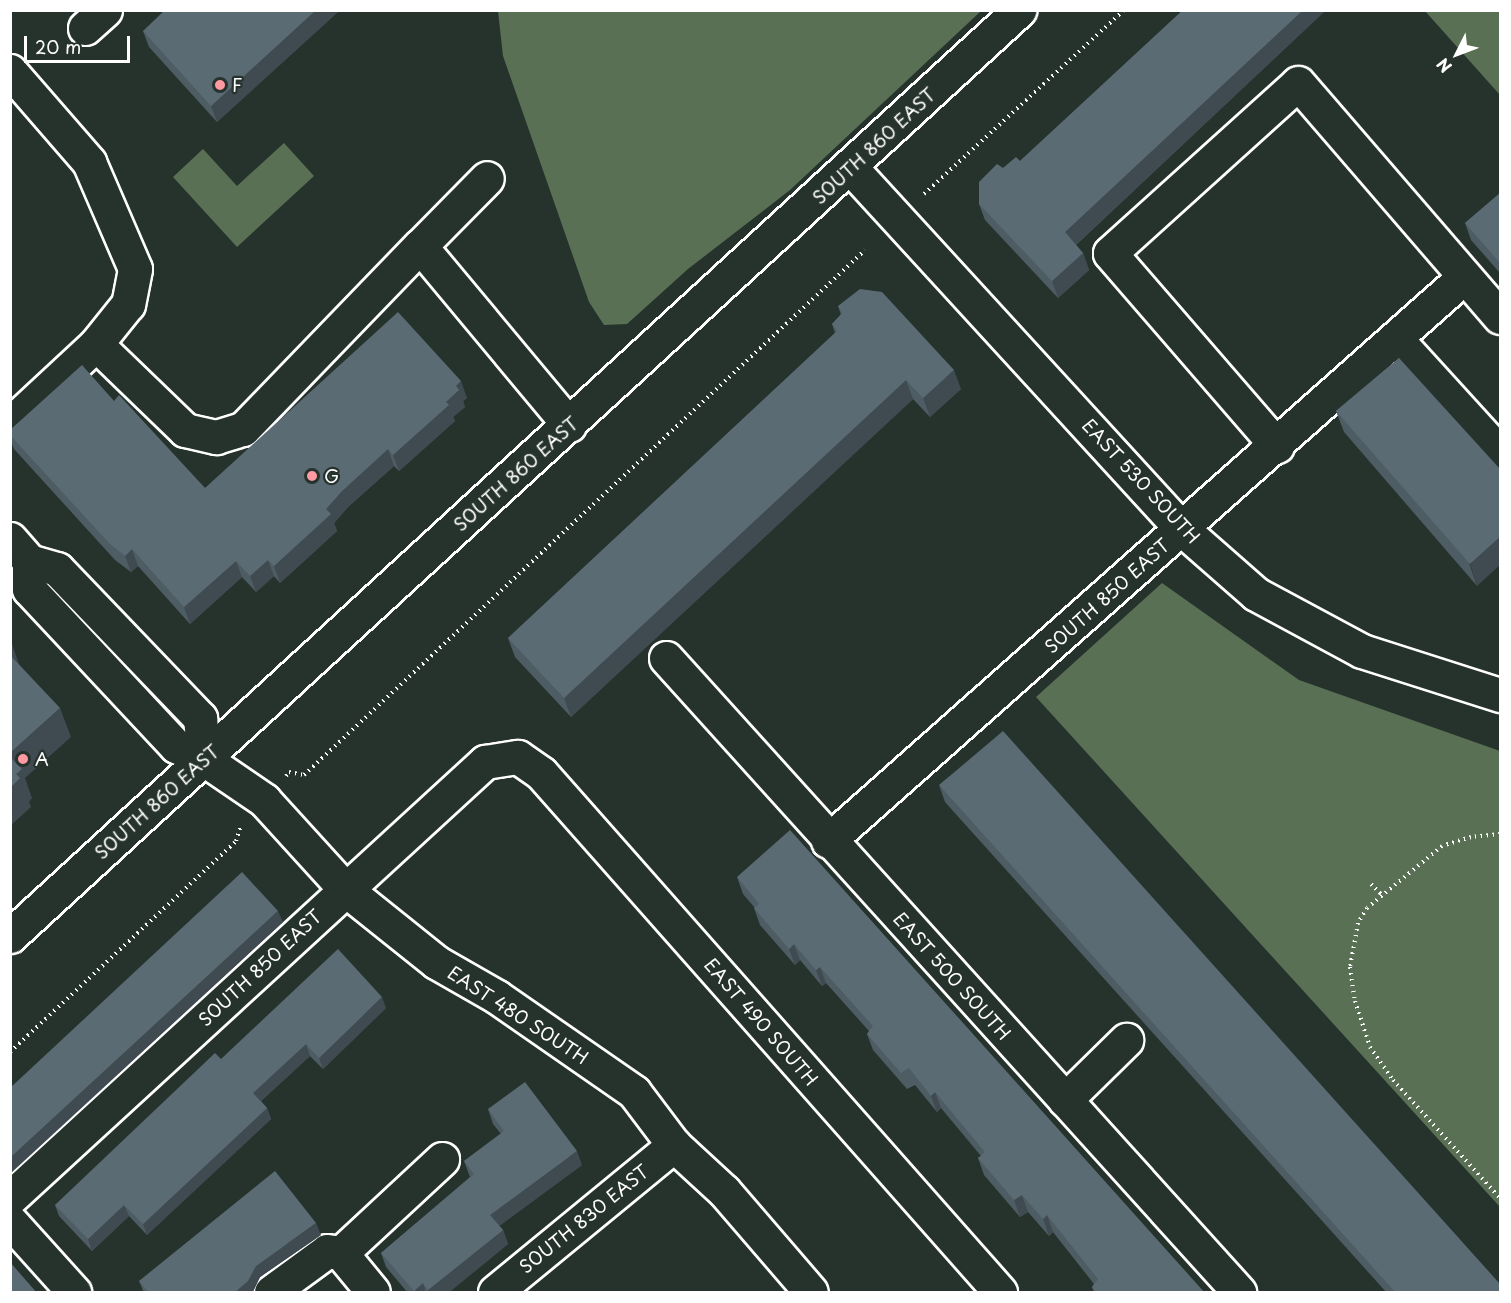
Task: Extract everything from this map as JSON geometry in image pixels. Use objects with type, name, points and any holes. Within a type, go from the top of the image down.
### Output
[{"type":"street","name":"SOUTH 860 EAST","points":[[10,936],[851,168],[1020,10]]},
{"type":"street","points":[[10,71],[89,162],[135,269],[128,304],[96,344],[10,424]]},
{"type":"street","points":[[1277,446],[1110,253],[1298,83],[1500,317]]},
{"type":"street","name":"EAST 530 SOUTH","points":[[851,168],[1182,528],[1256,594],[1362,651],[1500,695]]},
{"type":"street","points":[[96,344],[184,430],[216,437],[243,429],[488,178]]},
{"type":"street","points":[[420,246],[569,425]]},
{"type":"street","name":"SOUTH 850 EAST","points":[[828,841],[1397,340],[1464,277]]},
{"type":"street","points":[[1397,340],[1500,453]]},
{"type":"street","points":[[20,550],[57,568],[200,717],[204,759]]},
{"type":"street","name":"EAST 500 SOUTH","points":[[666,658],[828,841],[1239,1293]]},
{"type":"street","name":"SOUTH 850 EAST","points":[[10,1198],[485,762],[518,757]]},
{"type":"street","name":"EAST 490 SOUTH","points":[[518,757],[541,773],[1000,1293]]},
{"type":"street","name":"EAST 480 SOUTH","points":[[204,759],[264,800],[345,889],[436,962],[497,997],[634,1092],[674,1145],[724,1191],[811,1293]]},
{"type":"street","points":[[1065,1100],[1126,1040]]},
{"type":"street","name":"SOUTH 830 EAST","points":[[495,1293],[674,1145]]},
{"type":"street","points":[[271,1293],[316,1255],[334,1252],[442,1159]]},
{"type":"street","points":[[10,1221],[74,1293]]},
{"type":"street","points":[[334,1252],[373,1293]]},
{"type":"path","points":[[924,194],[1124,10]]},
{"type":"path","points":[[289,772],[304,775],[865,250]]},
{"type":"path","points":[[10,1052],[236,841],[242,824]]},
{"type":"path","points":[[1500,834],[1471,837],[1442,846],[1382,895],[1358,923],[1350,967],[1355,1001],[1370,1047],[1393,1080],[1500,1198]]},
{"type":"path","points":[[1371,884],[1382,895]]},
{"type":"green space","points":[[498,10],[981,11],[790,190],[688,269],[627,324],[604,325],[589,302],[503,56]]},
{"type":"green space","points":[[1425,11],[1500,11],[1500,95]]},
{"type":"green space","points":[[284,143],[314,176],[237,247],[173,177],[203,149],[237,186]]},
{"type":"green space","points":[[1162,583],[1299,680],[1500,751],[1500,1207],[1036,697]]},
{"type":"building","name":"F","points":[[165,10],[316,10],[211,106],[143,31]]},
{"type":"building","points":[[1183,10],[1303,10],[1065,232],[1083,253],[1052,281],[979,204],[979,182],[997,164],[1003,168],[1016,157],[1020,161]]},
{"type":"building","points":[[1500,193],[1500,263],[1465,223]]},
{"type":"building","points":[[860,289],[882,292],[954,370],[923,398],[906,380],[564,698],[508,638],[837,331],[832,324],[842,313],[838,306]]},
{"type":"building","name":"G","points":[[398,312],[461,381],[456,386],[459,390],[446,402],[449,405],[393,455],[388,449],[342,491],[326,509],[331,514],[274,566],[268,560],[250,576],[236,561],[184,607],[132,549],[125,556],[109,543],[10,435],[10,430],[82,365],[114,401],[119,395],[205,488]]},
{"type":"building","points":[[1399,358],[1500,469],[1500,537],[1470,564],[1336,411]]},
{"type":"building","points":[[10,655],[60,708],[10,753]]},
{"type":"building","points":[[1003,731],[1500,1284],[1500,1293],[1396,1293],[939,785]]},
{"type":"building","points":[[10,757],[22,769],[16,774],[20,778],[10,788]]},
{"type":"building","points":[[790,830],[1205,1293],[1097,1293],[1092,1287],[1098,1279],[1047,1215],[1043,1219],[1022,1195],[1014,1200],[978,1158],[985,1152],[935,1092],[931,1096],[909,1068],[901,1073],[867,1034],[873,1026],[820,967],[816,970],[794,944],[789,949],[754,908],[759,904],[737,877]]},
{"type":"building","points":[[242,872],[278,911],[10,1158],[10,1088]]},
{"type":"building","points":[[338,949],[382,997],[319,1058],[306,1044],[253,1093],[267,1108],[143,1224],[124,1205],[88,1239],[55,1205],[215,1053],[221,1059]]},
{"type":"building","points":[[525,1082],[577,1151],[490,1215],[503,1230],[428,1290],[423,1283],[414,1291],[381,1253],[474,1174],[464,1161],[504,1131],[488,1109]]},
{"type":"building","points":[[275,1171],[316,1223],[256,1266],[248,1281],[234,1293],[149,1293],[139,1281]]},
{"type":"building","points":[[10,1262],[37,1293],[10,1293]]},
{"type":"place","name":"F","points":[[220,85]]},
{"type":"place","name":"G","points":[[312,476]]},
{"type":"place","name":"A","points":[[23,759]]}]
